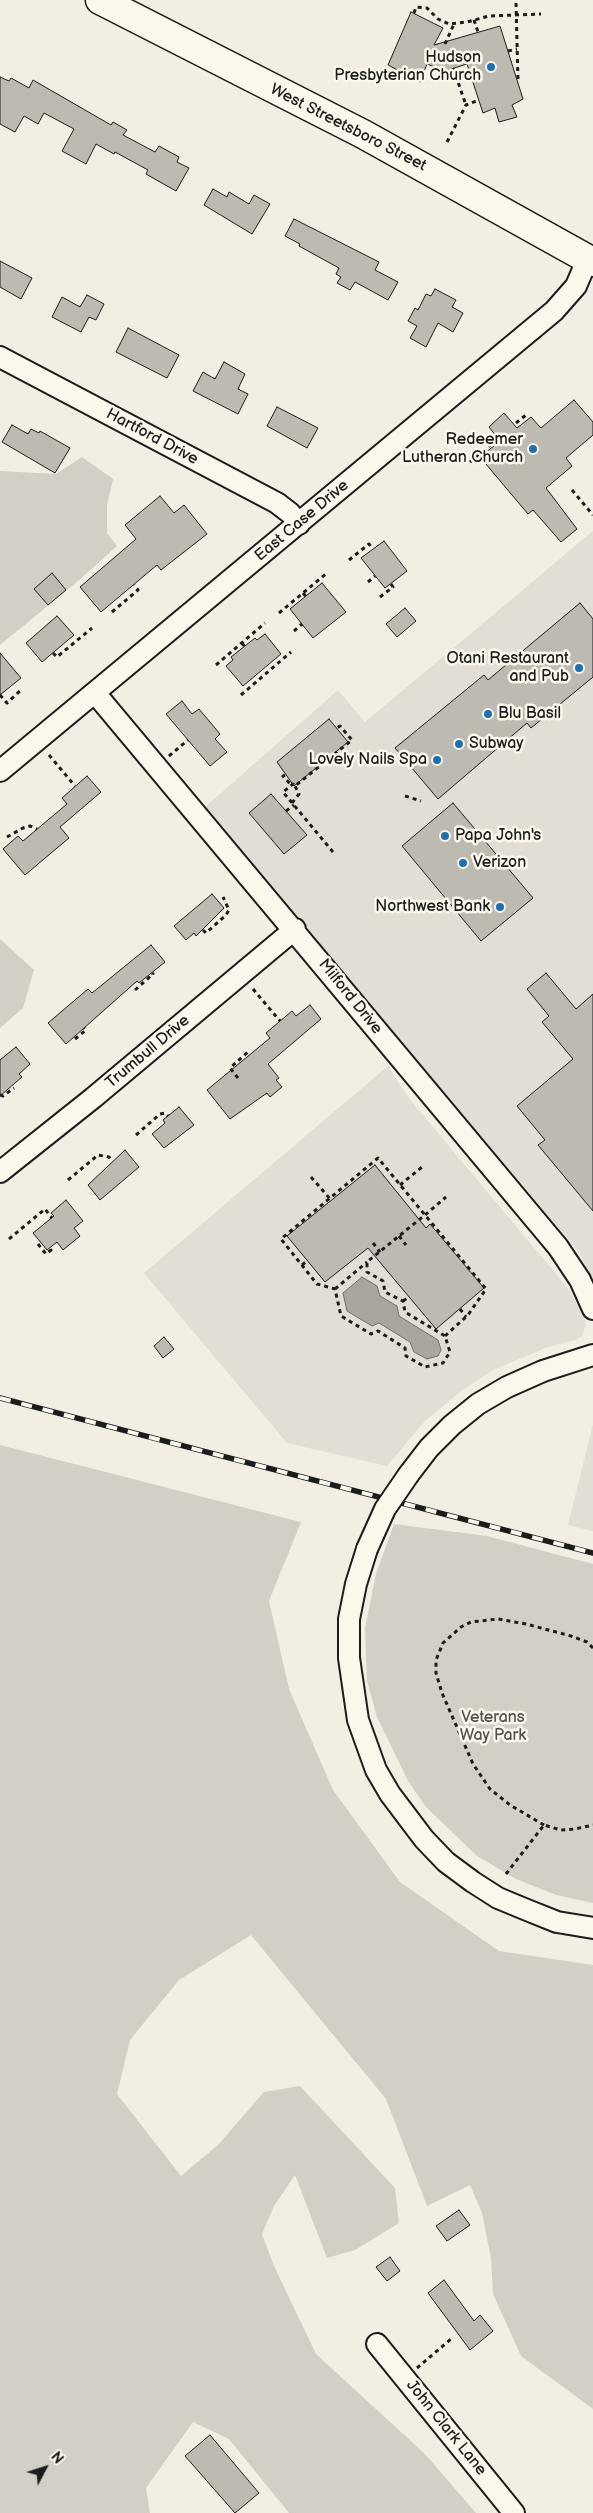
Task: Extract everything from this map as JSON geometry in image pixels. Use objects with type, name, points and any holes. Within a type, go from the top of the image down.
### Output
[{"type":"main road","name":"West Streetsboro Street","points":[[100,0],[363,134],[591,260]]},
{"type":"street","name":"East Case Drive","points":[[0,771],[554,311],[576,286],[591,260]]},
{"type":"street","name":"Hartford Drive","points":[[0,357],[277,503],[290,513],[299,524]]},
{"type":"street","name":"Milford Drive","points":[[95,693],[295,929],[558,1247],[580,1280],[593,1309]]},
{"type":"street","name":"Trumbull Drive","points":[[0,1172],[93,1098],[295,929]]},
{"type":"street","points":[[593,1355],[543,1371],[506,1387],[478,1404],[452,1425],[429,1448],[385,1509],[367,1549],[356,1584],[349,1619],[349,1658],[358,1720],[376,1770],[390,1794],[424,1839],[446,1862],[498,1898],[557,1922],[593,1928]]},
{"type":"street","name":"John Clark Lane","points":[[376,2344],[406,2377],[514,2513]]},
{"type":"path","points":[[516,3],[518,81]]},
{"type":"path","points":[[414,13],[416,7],[428,8],[438,19],[449,24],[489,16],[541,14]]},
{"type":"path","points":[[474,20],[478,32]]},
{"type":"path","points":[[445,44],[455,24]]},
{"type":"path","points":[[508,51],[517,49]]},
{"type":"path","points":[[453,68],[466,105]]},
{"type":"path","points":[[447,142],[466,105],[479,100]]},
{"type":"path","points":[[516,423],[526,415]]},
{"type":"path","points":[[470,462],[495,441]]},
{"type":"path","points":[[572,490],[593,515]]},
{"type":"path","points":[[349,560],[369,544],[373,549]]},
{"type":"path","points":[[279,613],[327,573]]},
{"type":"path","points":[[368,582],[375,576]]},
{"type":"path","points":[[380,597],[393,587],[391,584]]},
{"type":"path","points":[[112,612],[138,590],[134,585]]},
{"type":"path","points":[[303,593],[308,599]]},
{"type":"path","points":[[216,665],[265,622]]},
{"type":"path","points":[[294,631],[302,624]]},
{"type":"path","points":[[53,653],[57,657],[92,628]]},
{"type":"path","points":[[242,643],[245,647]]},
{"type":"path","points":[[241,695],[291,652]]},
{"type":"path","points":[[262,670],[266,674]]},
{"type":"path","points":[[0,695],[7,703],[21,690]]},
{"type":"path","points":[[295,786],[352,740],[340,726],[337,728]]},
{"type":"path","points":[[157,766],[188,740]]},
{"type":"path","points":[[48,754],[75,786]]},
{"type":"path","points":[[284,775],[291,785],[295,786],[299,794],[286,811]]},
{"type":"path","points":[[291,785],[283,792],[333,852]]},
{"type":"path","points":[[405,796],[421,800]]},
{"type":"path","points":[[7,837],[22,828],[30,826],[37,829]]},
{"type":"path","points":[[203,930],[206,934],[226,915],[229,910],[224,896]]},
{"type":"path","points":[[135,990],[152,973]]},
{"type":"path","points":[[253,989],[280,1021]]},
{"type":"path","points":[[75,1039],[86,1030],[84,1028]]},
{"type":"path","points":[[238,1078],[230,1068],[248,1052]]},
{"type":"path","points":[[0,1094],[3,1096],[14,1088]]},
{"type":"path","points":[[136,1135],[160,1114],[165,1113],[168,1116]]},
{"type":"path","points":[[68,1180],[98,1155],[109,1157],[112,1161]]},
{"type":"path","points":[[335,1289],[317,1284],[279,1240],[330,1200],[378,1158],[486,1289],[466,1317],[445,1336]]},
{"type":"path","points":[[400,1184],[422,1167]]},
{"type":"path","points":[[311,1177],[330,1200]]},
{"type":"path","points":[[335,1289],[446,1197]]},
{"type":"path","points":[[9,1239],[45,1209],[52,1218]]},
{"type":"path","points":[[399,1236],[406,1245]]},
{"type":"path","points":[[373,1243],[380,1252]]},
{"type":"path","points":[[38,1244],[46,1254],[50,1250],[49,1248]]},
{"type":"path","points":[[302,1265],[307,1261]]},
{"type":"path","points":[[367,1262],[366,1272],[383,1281],[386,1292],[403,1301]]},
{"type":"path","points":[[335,1289],[341,1316],[371,1334],[378,1331],[405,1348],[406,1356],[425,1367],[443,1362],[450,1352],[445,1336],[405,1312],[403,1301]]},
{"type":"path","points":[[403,1301],[409,1297]]},
{"type":"path","points":[[460,1308],[466,1317]]},
{"type":"path","points":[[593,1648],[587,1642],[570,1636],[526,1624],[498,1619],[471,1622],[461,1627],[443,1643],[436,1660],[436,1673],[442,1693],[472,1764],[490,1789],[510,1806],[544,1825],[561,1830],[575,1830],[593,1825]]},
{"type":"path","points":[[506,1874],[544,1825]]},
{"type":"path","points":[[406,2377],[451,2339]]},
{"type":"shaded area","points":[[593,531],[593,1283],[579,1252],[204,808],[338,690],[365,722]]},
{"type":"shaded area","points":[[388,1066],[407,1096],[567,1287],[583,1314],[586,1324],[582,1336],[575,1340],[548,1347],[493,1370],[461,1391],[425,1421],[387,1466],[287,1443],[144,1273]]},
{"type":"shaded area","points":[[362,1277],[377,1286],[380,1296],[397,1306],[399,1316],[438,1340],[441,1350],[438,1356],[427,1359],[414,1352],[410,1342],[379,1323],[372,1326],[347,1311],[343,1293]]},
{"type":"shaded area","points":[[593,1424],[593,1531],[568,1525]]},
{"type":"green space","points":[[82,457],[113,479],[107,505],[107,533],[117,546],[77,582],[0,645],[0,471],[56,474]]},
{"type":"green space","points":[[0,939],[34,970],[23,1008],[0,1028]]},
{"type":"green space","points":[[0,1445],[301,1522],[269,1601],[289,1689],[333,1790],[400,1882],[499,1951],[593,1965],[593,2409],[521,2356],[493,2294],[491,2258],[482,2213],[470,2185],[427,2206],[386,2099],[251,1935],[179,1980],[130,2040],[117,2094],[181,2176],[218,2145],[264,2092],[300,2086],[395,2188],[399,2223],[355,2250],[327,2258],[295,2175],[274,2206],[262,2234],[274,2266],[316,2354],[425,2454],[476,2513],[289,2513],[229,2439],[193,2422],[146,2488],[150,2513],[0,2513]]},
{"type":"green space","name":"Veterans Way Park","points":[[394,1524],[487,1536],[593,1564],[593,1903],[556,1895],[516,1879],[477,1856],[426,1807],[408,1781],[377,1717],[367,1681],[365,1628],[376,1574]]},
{"type":"building","name":"Hudson Presbyterian Church","points":[[411,12],[443,28],[434,45],[500,26],[523,99],[512,105],[517,117],[499,122],[495,108],[483,113],[467,64],[445,71],[427,64],[420,82],[388,65]]},
{"type":"building","points":[[0,77],[9,81],[11,78],[29,88],[33,80],[111,125],[113,122],[127,130],[123,135],[155,152],[159,146],[179,157],[177,162],[189,168],[176,191],[146,174],[148,170],[96,144],[86,164],[62,151],[74,129],[44,113],[38,124],[24,116],[15,132],[0,124]]},
{"type":"building","points":[[213,189],[227,197],[229,192],[249,204],[254,195],[270,204],[252,234],[204,205]]},
{"type":"building","points":[[294,219],[379,262],[375,270],[398,282],[388,300],[355,282],[350,290],[337,283],[341,277],[336,274],[339,268],[285,236]]},
{"type":"building","points":[[0,261],[32,278],[21,299],[0,287]]},
{"type":"building","points":[[435,289],[456,300],[452,307],[463,313],[453,332],[438,323],[426,347],[410,338],[417,326],[408,321],[415,308],[418,310],[426,294],[431,296]]},
{"type":"building","points":[[87,295],[104,304],[96,320],[89,317],[81,332],[52,317],[62,297],[80,307]]},
{"type":"building","points":[[128,328],[179,355],[167,378],[116,352]]},
{"type":"building","points":[[224,362],[245,374],[238,389],[248,394],[238,414],[193,391],[203,372],[215,379]]},
{"type":"building","name":"Redeemer Lutheran Church","points":[[574,400],[593,422],[593,435],[566,458],[572,466],[546,488],[577,529],[561,542],[533,510],[528,514],[480,457],[500,441],[489,427],[504,413],[517,428],[531,417],[541,428]]},
{"type":"building","points":[[277,407],[318,428],[307,448],[267,426]]},
{"type":"building","points":[[12,425],[28,434],[31,429],[39,433],[40,431],[70,448],[55,473],[2,442]]},
{"type":"building","points":[[160,496],[174,513],[184,505],[207,534],[161,570],[157,565],[101,612],[80,587],[136,539],[125,525]]},
{"type":"building","points":[[384,541],[407,571],[385,588],[361,558]]},
{"type":"building","points":[[52,573],[66,590],[48,605],[34,589]]},
{"type":"building","points":[[322,583],[346,612],[313,638],[290,609]]},
{"type":"building","points":[[580,603],[593,619],[593,677],[531,728],[527,723],[438,799],[395,748],[484,675],[488,680]]},
{"type":"building","points":[[405,608],[416,621],[397,637],[386,624]]},
{"type":"building","points":[[57,616],[74,635],[42,662],[26,643]]},
{"type":"building","points":[[265,634],[281,654],[243,686],[226,666],[233,660],[231,657],[255,638],[257,640]]},
{"type":"building","points":[[0,653],[21,678],[0,695]]},
{"type":"building","points":[[182,701],[192,714],[199,709],[220,734],[215,739],[227,752],[210,766],[166,714]]},
{"type":"building","points":[[329,719],[348,742],[294,786],[277,762]]},
{"type":"building","points":[[87,776],[101,792],[60,827],[69,838],[25,875],[3,849],[18,836],[23,841],[67,804],[62,798]]},
{"type":"building","points":[[271,794],[307,835],[284,854],[249,813]]},
{"type":"building","points":[[453,803],[533,898],[481,941],[402,846]]},
{"type":"building","points":[[212,894],[224,908],[196,936],[194,933],[186,940],[174,926]]},
{"type":"building","points":[[151,945],[165,962],[139,983],[137,981],[66,1044],[48,1023],[88,989],[92,993]]},
{"type":"building","points":[[546,973],[576,1009],[593,994],[593,1211],[538,1145],[545,1140],[517,1106],[573,1059],[542,1022],[549,1016],[527,989]]},
{"type":"building","points":[[310,1005],[321,1019],[268,1064],[279,1078],[276,1080],[282,1087],[270,1097],[267,1093],[230,1119],[207,1090],[270,1038],[266,1033],[292,1011],[296,1016]]},
{"type":"building","points":[[16,1047],[30,1064],[19,1074],[22,1077],[0,1096],[0,1060]]},
{"type":"building","points":[[179,1107],[194,1125],[164,1148],[152,1134],[165,1123],[163,1120]]},
{"type":"building","points":[[125,1150],[139,1167],[100,1200],[88,1185]]},
{"type":"building","points":[[375,1165],[426,1228],[430,1224],[484,1288],[436,1329],[368,1248],[325,1282],[287,1236]]},
{"type":"building","points":[[66,1200],[83,1221],[74,1228],[80,1236],[63,1250],[57,1242],[47,1250],[33,1233],[54,1216],[51,1213]]},
{"type":"building","points":[[164,1337],[174,1349],[163,1358],[154,1346]]},
{"type":"building","points":[[459,2210],[470,2225],[447,2241],[436,2226]]},
{"type":"building","points":[[390,2257],[400,2271],[387,2281],[376,2267]]},
{"type":"building","points":[[444,2280],[474,2321],[480,2315],[493,2331],[470,2350],[428,2293]]},
{"type":"building","points":[[210,2435],[259,2493],[235,2513],[185,2456]]},
{"type":"railway","points":[[0,1398],[593,1553]]},
{"type":"place","name":"Hudson Presbyterian Church","points":[[491,67]]},
{"type":"place","name":"Redeemer Lutheran Church","points":[[533,449]]},
{"type":"place","name":"Otani Restaurant and Pub","points":[[579,668]]},
{"type":"place","name":"Blu Basil","points":[[488,714]]},
{"type":"place","name":"Subway","points":[[459,744]]},
{"type":"place","name":"Lovely Nails Spa","points":[[437,760]]},
{"type":"place","name":"Papa John's","points":[[445,836]]},
{"type":"place","name":"Verizon","points":[[463,863]]},
{"type":"place","name":"Northwest Bank","points":[[500,907]]}]
